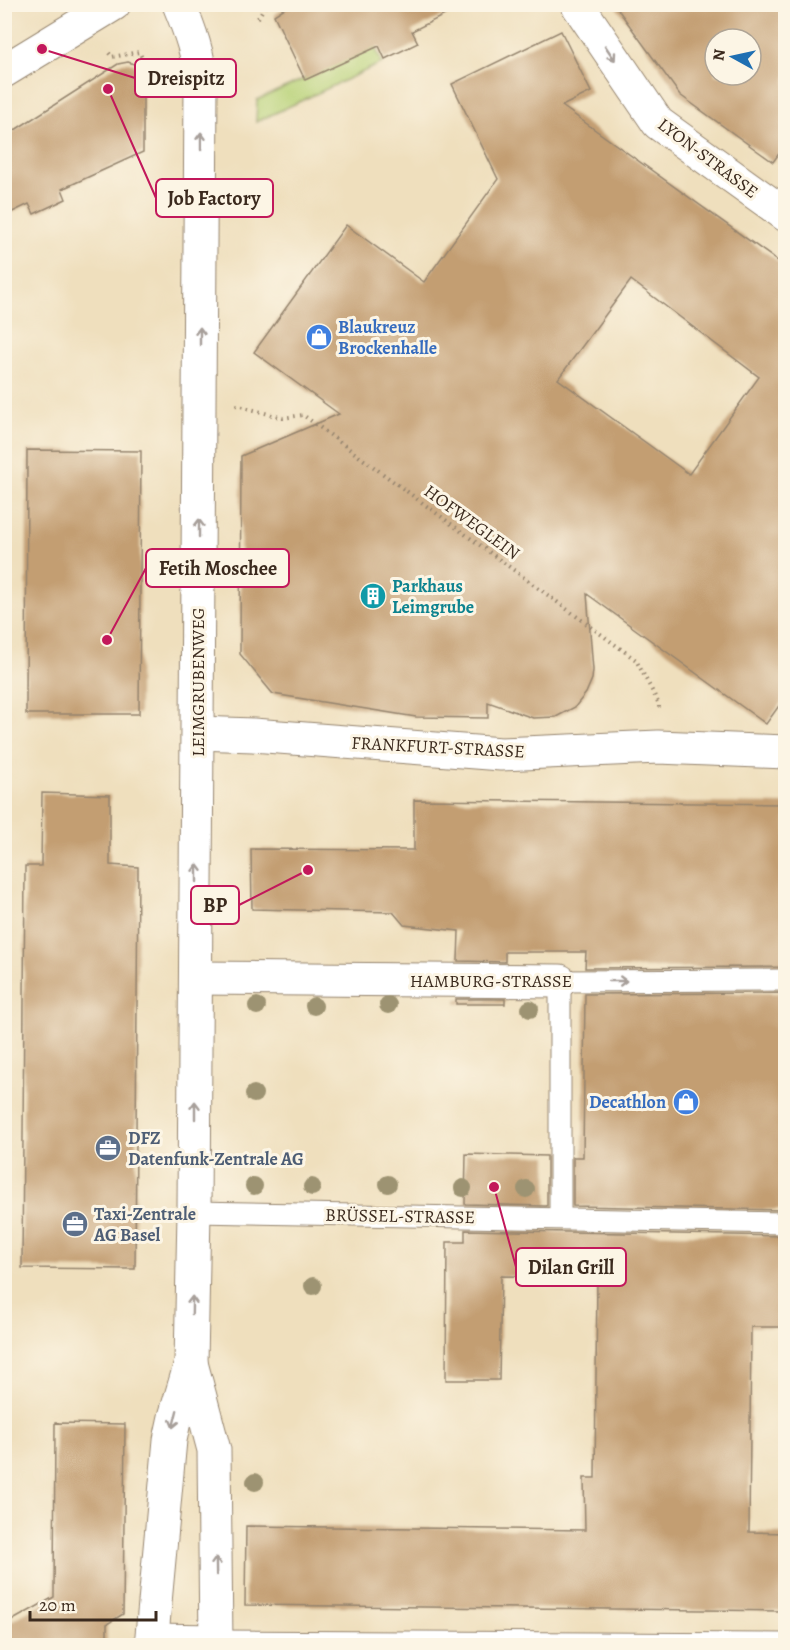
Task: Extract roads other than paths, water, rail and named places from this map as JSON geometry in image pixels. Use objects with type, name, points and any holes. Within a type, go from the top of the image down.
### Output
[{"type":"main road","points":[[4,71],[114,4]]},
{"type":"main road","name":"LEIMGRUBENWEG","points":[[151,1643],[170,1440],[191,1363],[194,1212],[201,84],[194,43],[178,4]]},
{"type":"main road","name":"LYON-STRASSE","points":[[577,4],[658,123],[786,215]]},
{"type":"main road","name":"FRANKFURT-STRASSE","points":[[198,733],[253,735],[501,754],[658,747],[786,752]]},
{"type":"main road","name":"HAMBURG-STRASSE","points":[[196,978],[560,981]]},
{"type":"main road","name":"LEIMGRUBENWEG","points":[[191,1363],[214,1450],[216,1643]]},
{"type":"main road","points":[[151,1643],[216,1643]]},
{"type":"lane","name":"HAMBURG-STRASSE","points":[[560,981],[786,980]]},
{"type":"lane","points":[[560,981],[560,1217]]},
{"type":"lane","name":"BRÜSSEL-STRASSE","points":[[194,1212],[560,1217],[786,1223]]},
{"type":"lane","points":[[216,1643],[786,1644]]},
{"type":"place","name":"Dreispitz","points":[[42,49]]},
{"type":"place","name":"Job Factory","points":[[108,89]]},
{"type":"place","name":"Blaukreuz Brockenhalle","points":[[319,337]]},
{"type":"place","name":"Parkhaus Leimgrube","points":[[373,596]]},
{"type":"place","name":"Fetih Moschee","points":[[107,640]]},
{"type":"place","name":"BP","points":[[308,870]]},
{"type":"place","name":"Decathlon","points":[[686,1102]]},
{"type":"place","name":"DFZ Datenfunk-Zentrale AG","points":[[108,1148]]},
{"type":"place","name":"Dilan Grill","points":[[494,1187]]},
{"type":"place","name":"Taxi-Zentrale AG Basel","points":[[75,1224]]}]
